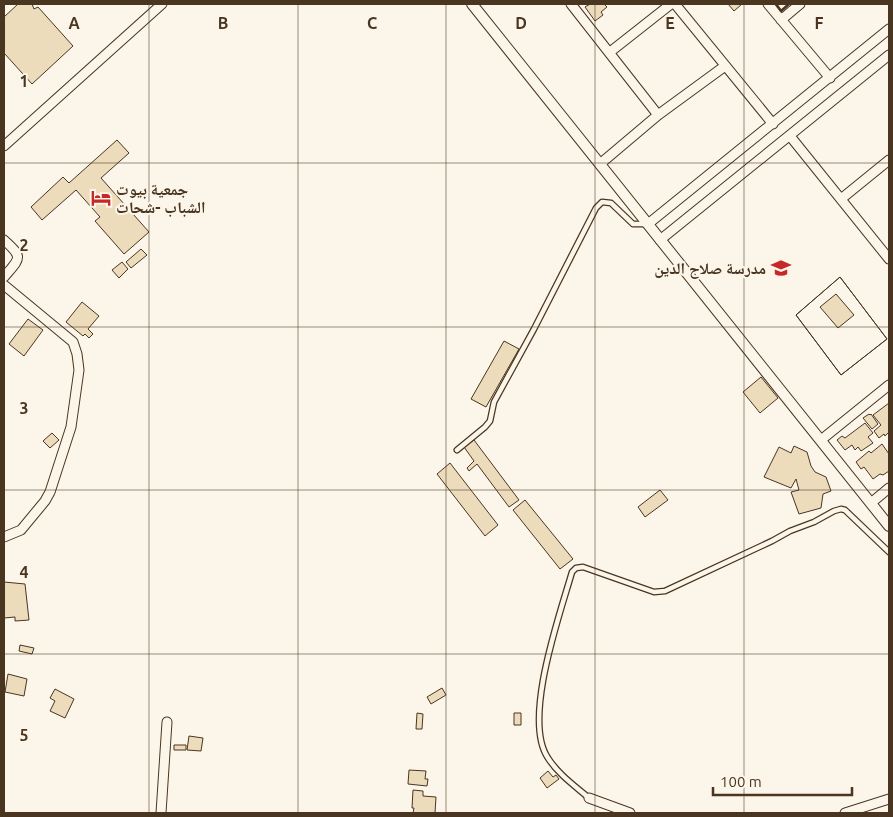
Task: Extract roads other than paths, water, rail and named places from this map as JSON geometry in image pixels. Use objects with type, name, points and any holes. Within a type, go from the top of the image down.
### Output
[{"type":"street","points":[[4,146],[162,4]]},
{"type":"street","points":[[473,4],[889,526]]},
{"type":"street","points":[[572,4],[658,116]]},
{"type":"street","points":[[610,52],[670,4]]},
{"type":"street","points":[[674,4],[773,124]]},
{"type":"street","points":[[768,4],[830,78]]},
{"type":"street","points":[[781,20],[800,4]]},
{"type":"street","points":[[648,224],[889,29]]},
{"type":"street","points":[[660,240],[889,55]]},
{"type":"street","points":[[600,164],[658,116],[725,66]]},
{"type":"street","points":[[790,136],[889,258]]},
{"type":"street","points":[[841,199],[889,160]]},
{"type":"street","points":[[4,240],[16,251],[18,257],[4,277]]},
{"type":"street","points":[[4,285],[73,342],[79,370],[71,427],[50,492],[21,530],[4,537]]},
{"type":"street","points":[[821,440],[889,384]]},
{"type":"street","points":[[871,503],[889,488]]},
{"type":"street","points":[[161,813],[167,722]]},
{"type":"street","points":[[589,798],[630,813]]},
{"type":"street","points":[[845,813],[889,799]]},
{"type":"lane","points":[[457,450],[490,421],[494,402],[596,208],[602,202],[610,203],[633,224],[648,224]]},
{"type":"lane","points":[[589,798],[558,770],[547,757],[541,742],[539,723],[540,696],[545,672],[572,572],[576,568],[583,568],[654,592],[665,591],[840,509],[845,510],[889,552]]},
{"type":"place","name":"جمعية بيوت الشباب -شحات","points":[[101,198]]},
{"type":"place","name":"مدرسة صلاح الدين","points":[[781,268]]}]
